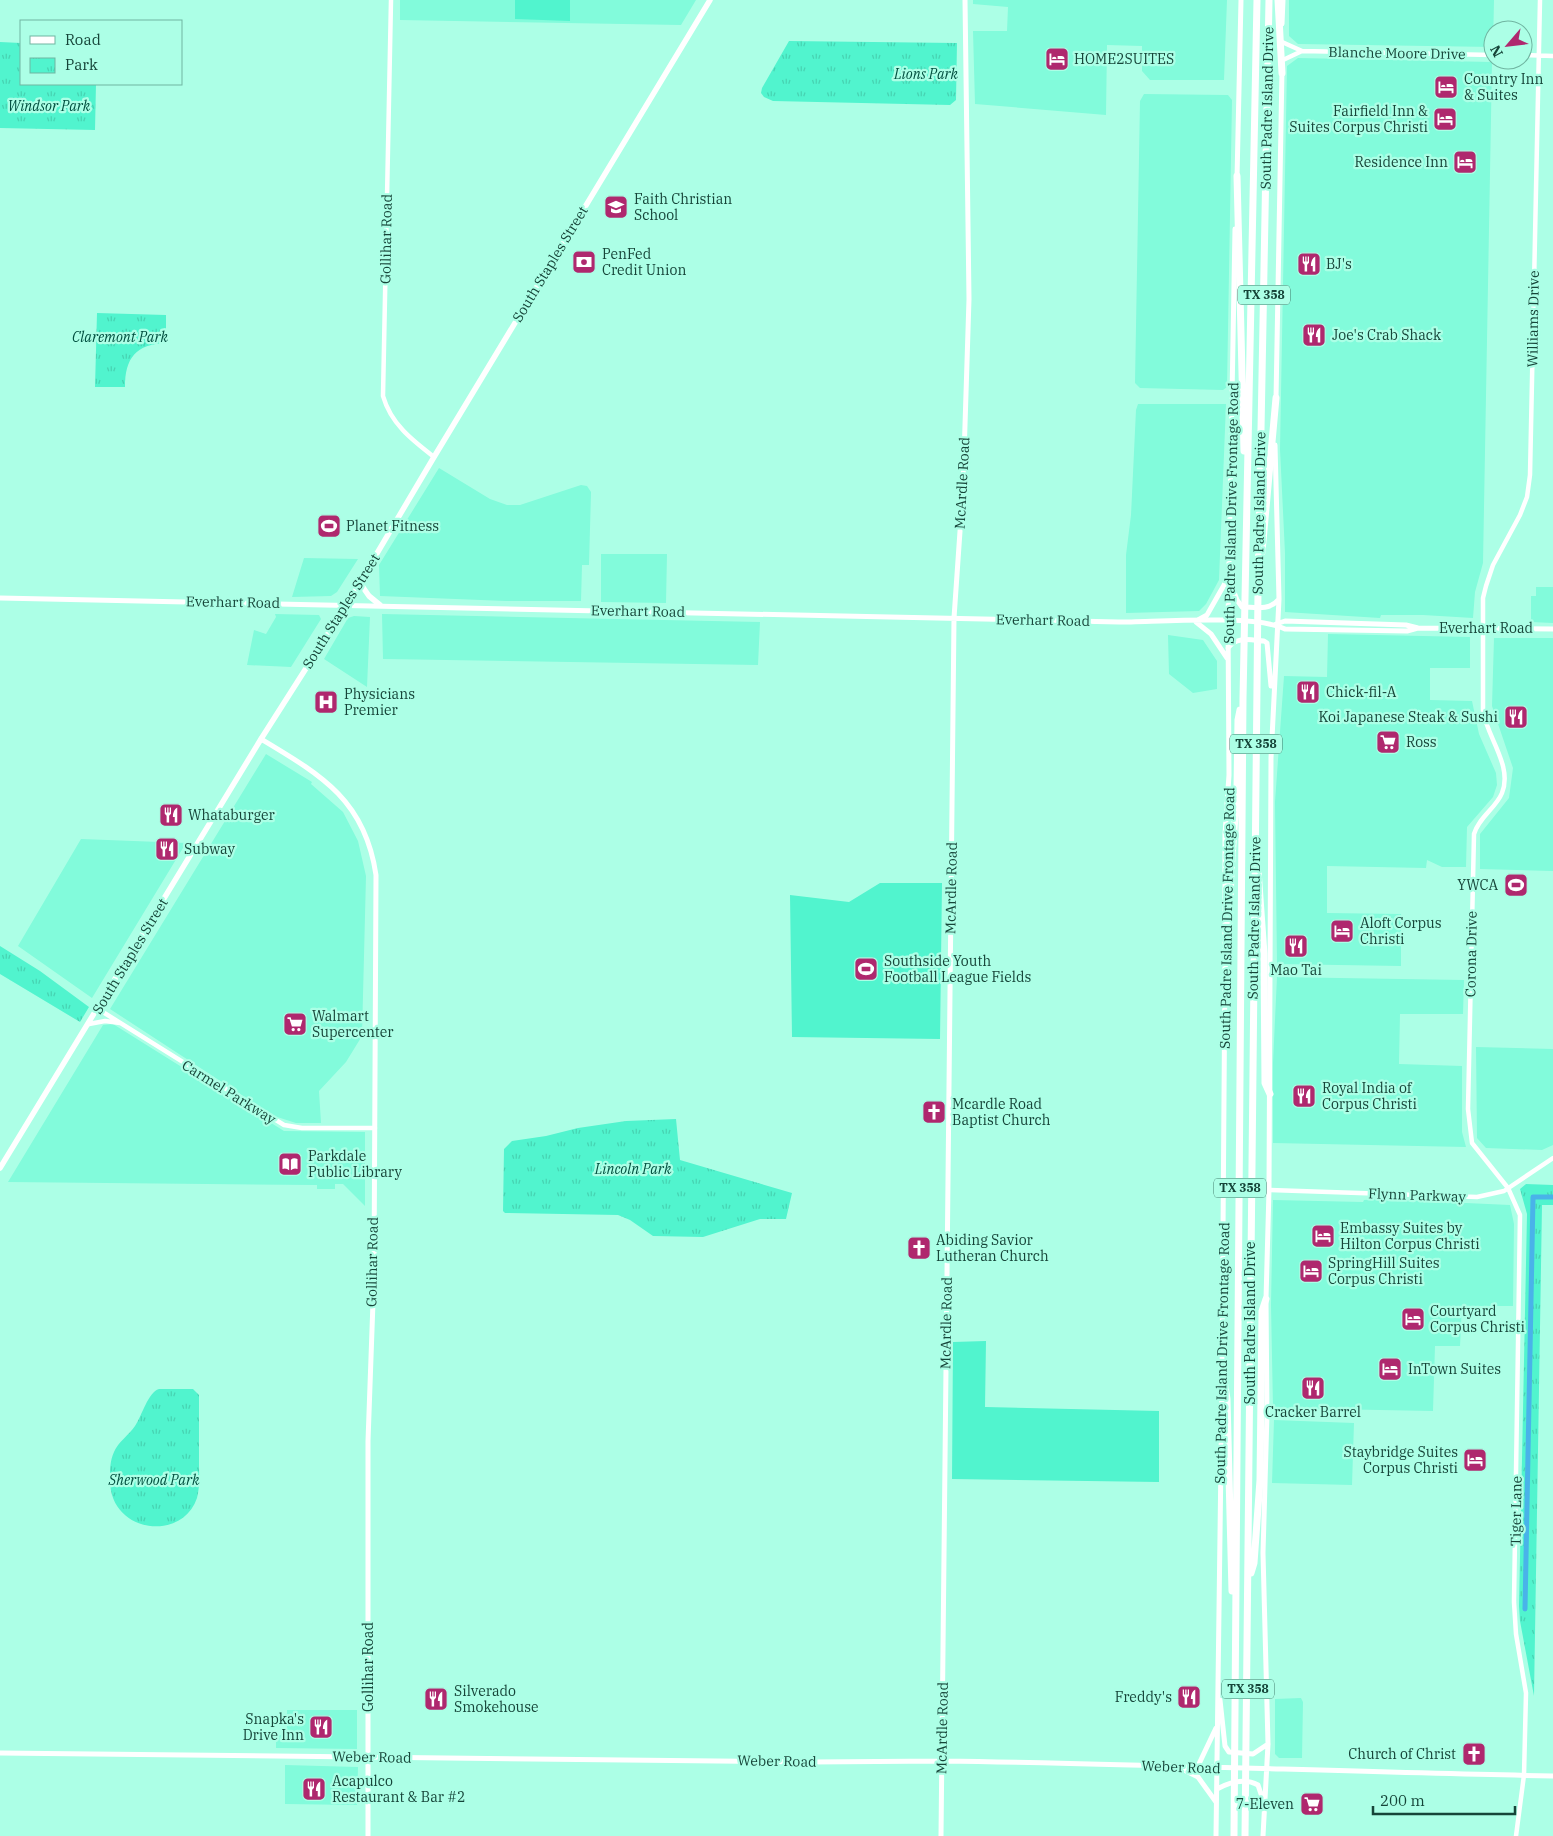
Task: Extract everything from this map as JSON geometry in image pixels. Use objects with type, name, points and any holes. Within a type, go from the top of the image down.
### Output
[{"type":"highway","name":"South Padre Island Drive","points":[[1234,1836],[1244,698],[1257,0]]},
{"type":"highway","name":"South Padre Island Drive","points":[[1245,1836],[1257,651],[1269,0]]},
{"type":"highway","points":[[1278,0],[1282,74]]},
{"type":"highway","points":[[1237,176],[1247,544]]},
{"type":"highway","points":[[1258,589],[1268,510],[1271,442],[1276,398]]},
{"type":"highway","points":[[1225,964],[1229,944],[1231,871],[1237,789],[1238,720],[1244,698]]},
{"type":"highway","points":[[1255,862],[1260,876],[1263,922],[1265,1083],[1270,1094]]},
{"type":"highway","points":[[1249,1578],[1254,1563],[1260,1480],[1262,1311],[1266,1299]]},
{"type":"highway","points":[[1222,1366],[1227,1399],[1228,1482],[1236,1678]]},
{"type":"main road","name":"South Staples Street","points":[[0,1168],[261,739],[360,583],[710,0]]},
{"type":"main road","name":"McArdle Road","points":[[940,1836],[954,618],[963,488],[969,299],[965,0]]},
{"type":"main road","name":"South Padre Island Drive Frontage Road","points":[[1216,1836],[1222,1366],[1225,834],[1229,775],[1228,577],[1241,0]]},
{"type":"main road","points":[[1272,712],[1279,599],[1274,462],[1283,0]]},
{"type":"main road","points":[[1228,577],[1237,600],[1242,607],[1271,607],[1279,599]]},
{"type":"main road","points":[[1228,577],[1207,615],[1195,622],[1211,634],[1228,660]]},
{"type":"main road","points":[[360,583],[369,596],[380,604]]},
{"type":"main road","name":"Everhart Road","points":[[0,598],[380,604],[954,618],[1228,621],[1276,624],[1285,621],[1406,625],[1418,628],[1553,629]]},
{"type":"main road","points":[[1228,648],[1233,642],[1239,640],[1264,641],[1267,643],[1270,653],[1272,712],[1270,1094],[1266,1299],[1267,1414],[1263,1553],[1268,1744],[1263,1836]]},
{"type":"main road","name":"Gollihar Road","points":[[261,739],[302,763],[339,792],[360,820],[370,846],[376,875],[374,1274],[368,1441],[368,1836]]},
{"type":"main road","points":[[1218,1675],[1225,1746],[1229,1752],[1254,1754],[1268,1744]]},
{"type":"main road","points":[[1196,1768],[1217,1727]]},
{"type":"main road","name":"Weber Road","points":[[0,1754],[941,1761],[1553,1776]]},
{"type":"main road","points":[[1179,1768],[1198,1777],[1216,1803]]},
{"type":"main road","points":[[1217,1789],[1229,1783],[1250,1781],[1258,1785],[1264,1802]]},
{"type":"street","name":"Gollihar Road","points":[[391,0],[383,396],[392,418],[406,435],[434,457]]},
{"type":"street","name":"Williams Drive","points":[[1483,629],[1486,586],[1493,565],[1520,515],[1527,497],[1530,475],[1540,0]]},
{"type":"street","name":"Blanche Moore Drive","points":[[1282,42],[1302,51],[1483,55]]},
{"type":"street","name":"Blanche Moore Drive","points":[[1283,60],[1302,51]]},
{"type":"street","points":[[1533,55],[1553,56]]},
{"type":"street","name":"Corona Drive","points":[[1483,629],[1484,719],[1504,774],[1502,793],[1479,823],[1474,834],[1469,1130],[1478,1154],[1508,1188]]},
{"type":"street","name":"Carmel Parkway","points":[[98,1009],[284,1126],[302,1128],[375,1128]]},
{"type":"street","points":[[88,1024],[121,1023]]},
{"type":"street","name":"Flynn Parkway","points":[[1269,1190],[1477,1197],[1496,1194],[1508,1188],[1553,1158]]},
{"type":"street","name":"Tiger Lane","points":[[1508,1188],[1520,1215],[1514,1602],[1516,1634],[1526,1694],[1524,1775],[1516,1836]]},
{"type":"shaded area","points":[[400,0],[696,0],[681,25],[400,20]]},
{"type":"shaded area","points":[[973,0],[1227,0],[1224,80],[1150,80],[1142,71],[1142,46],[1107,45],[1106,115],[975,104],[973,31],[1007,31],[1008,7],[973,4]]},
{"type":"shaded area","points":[[1289,0],[1494,0],[1494,20],[1483,20],[1483,47],[1298,44],[1289,36]]},
{"type":"shaded area","points":[[1298,58],[1483,62],[1483,70],[1492,70],[1483,563],[1475,592],[1473,618],[1381,615],[1380,618],[1285,612],[1285,553],[1280,449],[1287,66]]},
{"type":"shaded area","points":[[1144,94],[1228,95],[1232,100],[1227,387],[1223,390],[1140,388],[1135,383],[1140,101]]},
{"type":"shaded area","points":[[1138,404],[1226,404],[1219,580],[1206,604],[1199,611],[1126,613],[1126,555],[1131,515],[1136,410]]},
{"type":"shaded area","points":[[439,468],[490,499],[507,505],[520,505],[581,485],[587,486],[591,492],[589,565],[582,565],[581,601],[506,601],[380,596],[379,565]]},
{"type":"shaded area","points":[[601,554],[667,554],[666,603],[601,602]]},
{"type":"shaded area","points":[[304,558],[358,559],[337,592],[331,596],[292,597]]},
{"type":"shaded area","points":[[1536,587],[1553,587],[1553,623],[1531,622],[1531,596],[1536,596]]},
{"type":"shaded area","points":[[275,614],[319,615],[321,619],[291,667],[247,665],[254,630],[266,634],[276,617]]},
{"type":"shaded area","points":[[382,614],[760,622],[758,665],[383,659]]},
{"type":"shaded area","points":[[354,616],[370,617],[367,687],[324,659],[348,618]]},
{"type":"shaded area","points":[[1328,634],[1470,637],[1470,668],[1430,668],[1430,700],[1472,701],[1479,734],[1496,773],[1497,785],[1493,797],[1467,827],[1466,867],[1442,867],[1427,860],[1426,868],[1327,866],[1327,913],[1401,914],[1401,966],[1277,964],[1275,802],[1284,676],[1327,677]]},
{"type":"shaded area","points":[[1168,635],[1203,640],[1217,661],[1217,689],[1193,693],[1169,674]]},
{"type":"shaded area","points":[[1494,638],[1553,638],[1553,871],[1480,869],[1480,834],[1509,798],[1513,768],[1492,706]]},
{"type":"shaded area","points":[[266,754],[312,782],[311,784],[343,812],[358,841],[366,876],[362,1036],[346,1062],[319,1091],[321,1123],[296,1123],[274,1116],[110,1009]]},
{"type":"shaded area","points":[[81,839],[186,843],[92,998],[18,946]]},
{"type":"shaded area","points":[[1277,977],[1464,980],[1463,1014],[1400,1014],[1399,1064],[1462,1066],[1462,1132],[1466,1147],[1273,1143],[1273,1063]]},
{"type":"shaded area","points":[[113,1024],[284,1131],[365,1132],[365,1206],[343,1184],[335,1184],[335,1189],[317,1189],[317,1185],[8,1182],[103,1025]]},
{"type":"shaded area","points":[[1476,1047],[1553,1049],[1553,1145],[1542,1150],[1486,1148],[1477,1138]]},
{"type":"shaded area","points":[[1273,1200],[1363,1202],[1364,1200],[1510,1205],[1514,1224],[1513,1306],[1462,1306],[1460,1346],[1435,1346],[1433,1411],[1273,1408],[1271,1305]]},
{"type":"shaded area","points":[[1274,1420],[1354,1423],[1352,1485],[1272,1483]]},
{"type":"shaded area","points":[[1301,1698],[1303,1702],[1302,1758],[1279,1758],[1275,1754],[1275,1699]]},
{"type":"shaded area","points":[[287,1710],[357,1710],[357,1749],[276,1748],[276,1735],[287,1735]]},
{"type":"shaded area","points":[[285,1765],[358,1767],[357,1805],[285,1804]]},
{"type":"green space","points":[[515,0],[570,0],[570,21],[515,19]]},
{"type":"green space","name":"Lions Park","points":[[789,41],[957,43],[956,100],[950,105],[773,101],[764,97],[761,93],[762,88]]},
{"type":"green space","name":"Windsor Park","points":[[0,42],[20,43],[20,85],[96,85],[95,130],[0,128]]},
{"type":"green space","name":"Claremont Park","points":[[97,313],[166,315],[166,343],[147,346],[134,354],[127,368],[125,387],[95,387]]},
{"type":"green space","name":"Southside Youth Football League Fields","points":[[880,883],[942,883],[940,1039],[792,1037],[790,895],[849,902]]},
{"type":"green space","points":[[0,946],[40,971],[89,1007],[80,1022],[0,974]]},
{"type":"green space","name":"Lincoln Park","points":[[676,1119],[680,1160],[792,1193],[786,1219],[760,1219],[703,1237],[653,1236],[630,1220],[618,1215],[505,1213],[503,1211],[504,1149],[512,1141],[626,1121]]},
{"type":"green space","points":[[1526,1184],[1553,1185],[1553,1205],[1542,1205],[1534,1696],[1519,1606],[1527,1214],[1520,1189]]},
{"type":"green space","points":[[986,1341],[985,1407],[1159,1411],[1159,1482],[952,1479],[953,1342]]},
{"type":"green space","name":"Sherwood Park","points":[[159,1389],[193,1389],[199,1395],[199,1489],[197,1498],[189,1512],[177,1522],[162,1526],[147,1526],[133,1520],[121,1511],[113,1496],[110,1468],[116,1448],[138,1422],[152,1395]]},
{"type":"waterway","points":[[1525,1609],[1533,1197],[1553,1197]]},
{"type":"place","name":"HOME2SUITES","points":[[1057,59]]},
{"type":"place","name":"Country Inn & Suites","points":[[1446,87]]},
{"type":"place","name":"Fairfield Inn & Suites Corpus Christi","points":[[1445,119]]},
{"type":"place","name":"Residence Inn","points":[[1465,162]]},
{"type":"place","name":"Faith Christian School","points":[[616,207]]},
{"type":"place","name":"PenFed Credit Union","points":[[584,262]]},
{"type":"place","name":"BJ's","points":[[1309,264]]},
{"type":"place","name":"Joe's Crab Shack","points":[[1314,335]]},
{"type":"place","name":"Planet Fitness","points":[[329,526]]},
{"type":"place","name":"Chick-fil-A","points":[[1308,692]]},
{"type":"place","name":"Physicians Premier","points":[[326,702]]},
{"type":"place","name":"Koi Japanese Steak & Sushi","points":[[1516,717]]},
{"type":"place","name":"Ross","points":[[1388,742]]},
{"type":"place","name":"Whataburger","points":[[171,815]]},
{"type":"place","name":"Subway","points":[[167,849]]},
{"type":"place","name":"YWCA","points":[[1516,885]]},
{"type":"place","name":"Aloft Corpus Christi","points":[[1342,931]]},
{"type":"place","name":"Mao Tai","points":[[1296,946]]},
{"type":"place","name":"Southside Youth Football League Fields","points":[[866,969]]},
{"type":"place","name":"Walmart Supercenter","points":[[295,1024]]},
{"type":"place","name":"Royal India of Corpus Christi","points":[[1304,1096]]},
{"type":"place","name":"Mcardle Road Baptist Church","points":[[934,1112]]},
{"type":"place","name":"Parkdale Public Library","points":[[290,1164]]},
{"type":"place","name":"Embassy Suites by Hilton Corpus Christi","points":[[1323,1236]]},
{"type":"place","name":"Abiding Savior Lutheran Church","points":[[919,1248]]},
{"type":"place","name":"SpringHill Suites Corpus Christi","points":[[1311,1271]]},
{"type":"place","name":"Courtyard Corpus Christi","points":[[1413,1319]]},
{"type":"place","name":"InTown Suites","points":[[1390,1369]]},
{"type":"place","name":"Cracker Barrel","points":[[1313,1388]]},
{"type":"place","name":"Staybridge Suites Corpus Christi","points":[[1475,1460]]},
{"type":"place","name":"Freddy's","points":[[1189,1697]]},
{"type":"place","name":"Silverado Smokehouse","points":[[436,1699]]},
{"type":"place","name":"Snapka's Drive Inn","points":[[321,1727]]},
{"type":"place","name":"Church of Christ","points":[[1474,1754]]},
{"type":"place","name":"Acapulco Restaurant & Bar #2","points":[[314,1789]]},
{"type":"place","name":"7-Eleven","points":[[1312,1804]]}]
